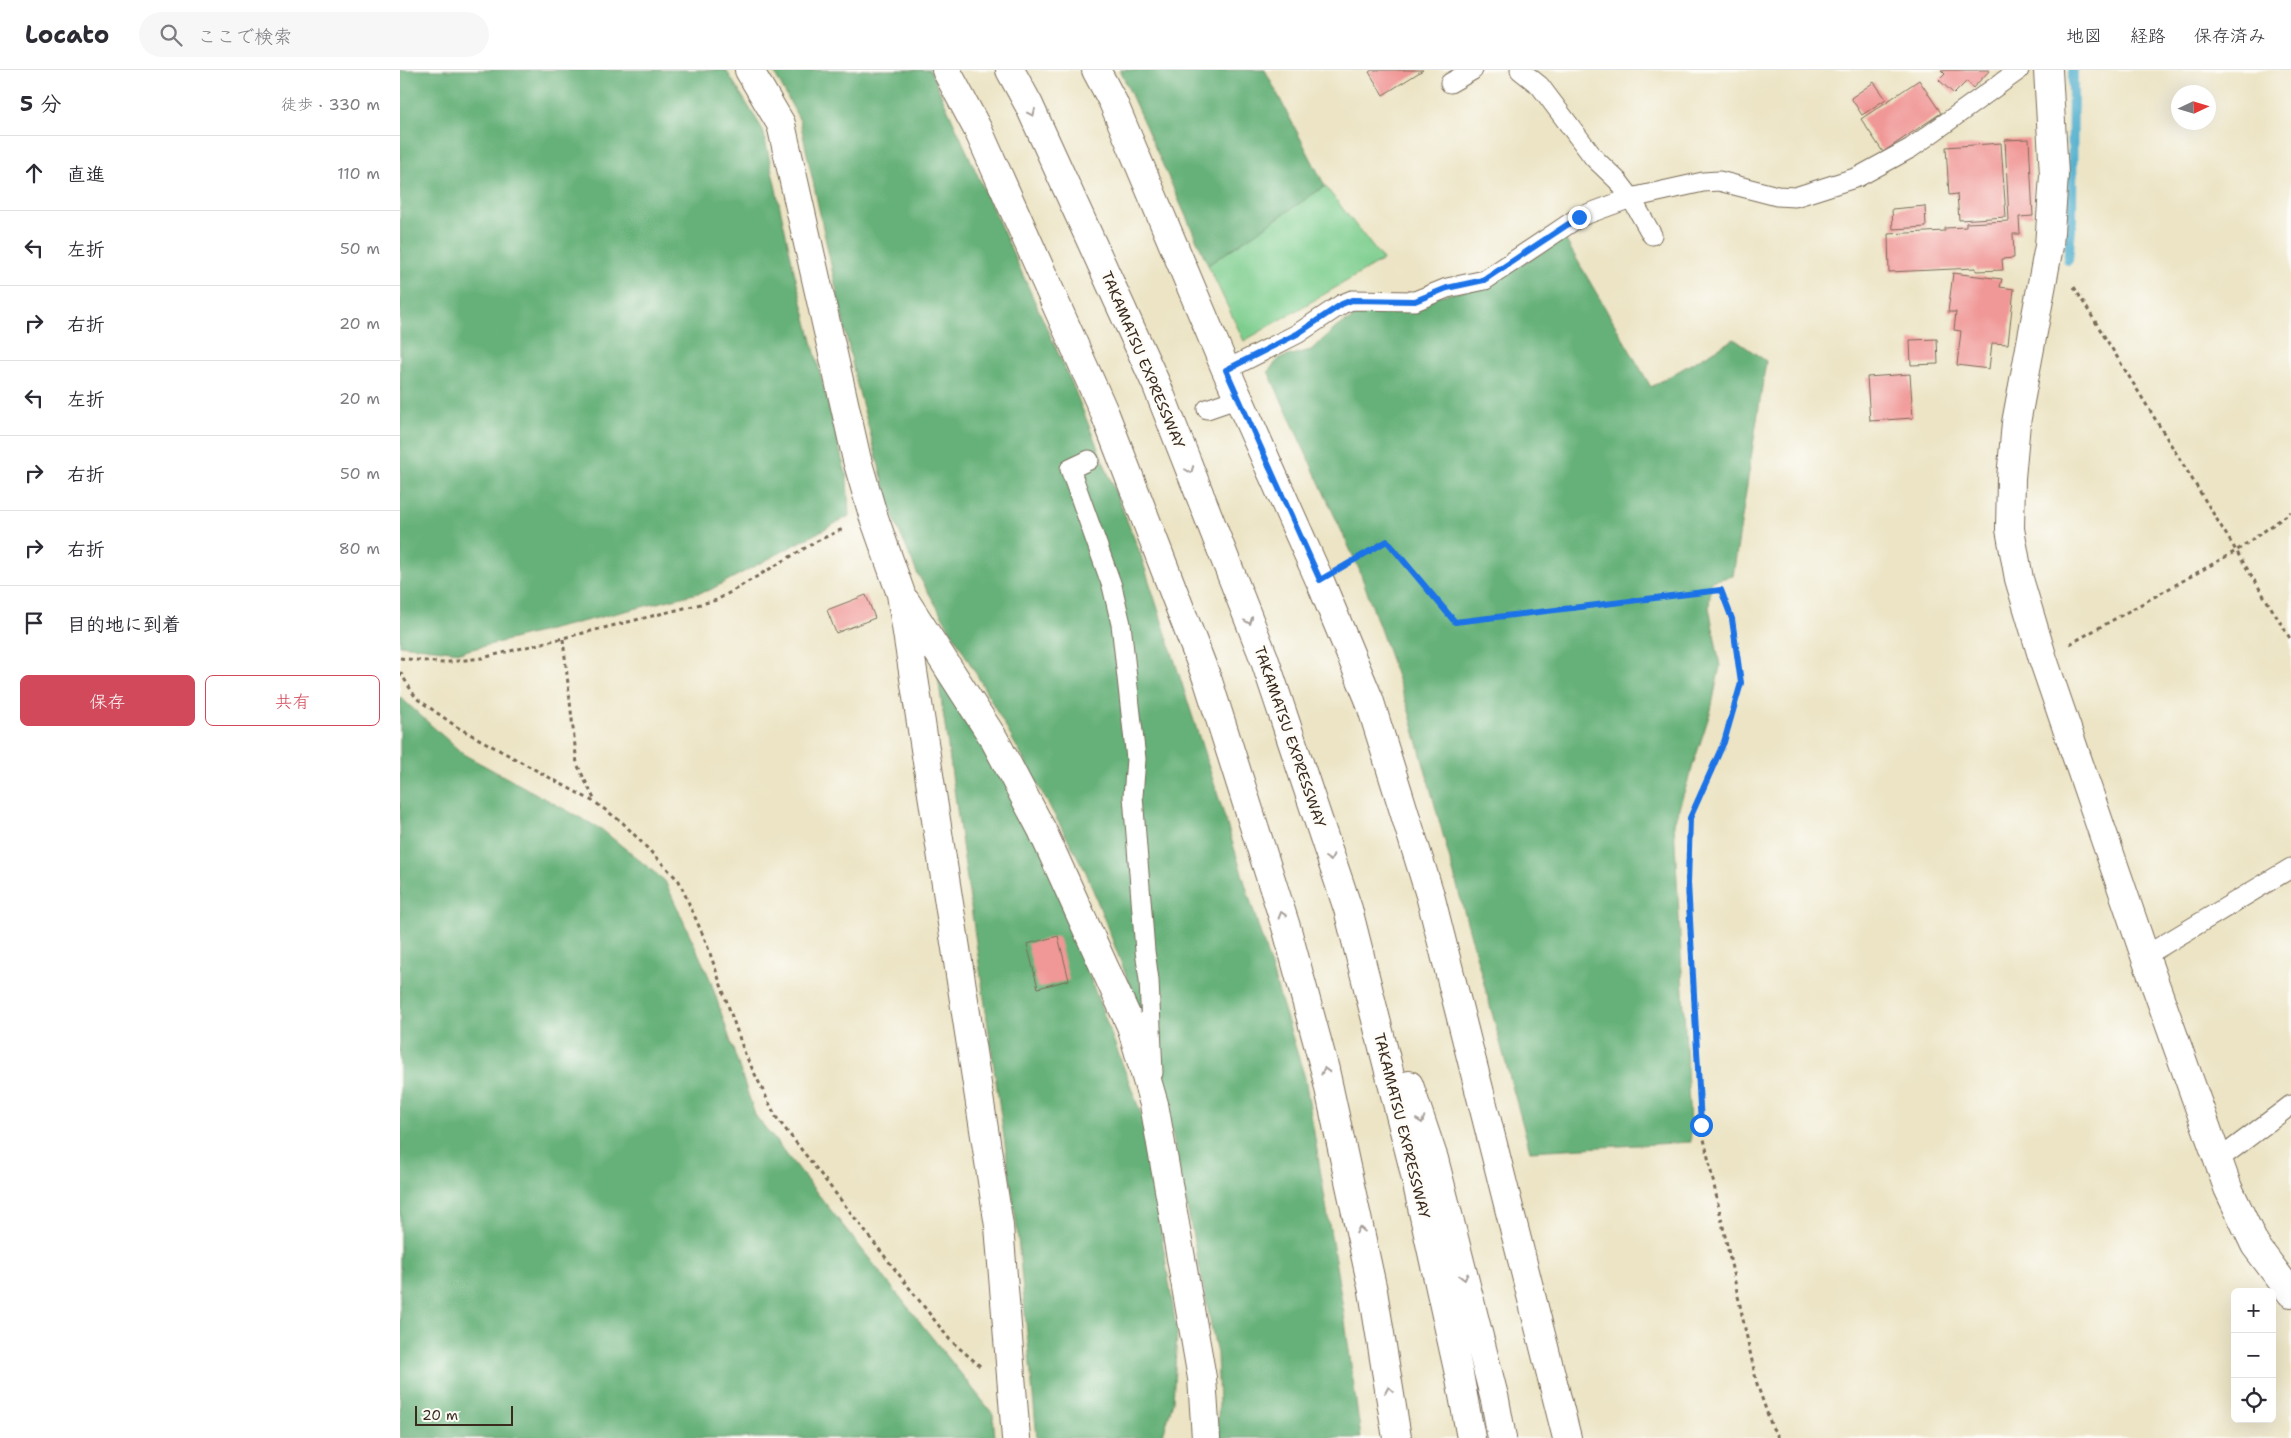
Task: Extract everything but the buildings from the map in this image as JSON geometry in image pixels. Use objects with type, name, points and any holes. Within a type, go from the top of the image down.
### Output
[{"type":"main road","points":[[749,70],[781,124],[857,460],[872,515],[901,594],[999,1226],[1016,1438]]},
{"type":"main road","points":[[946,70],[978,130],[1105,414],[1208,681],[1287,930],[1325,1070],[1373,1290],[1396,1438]]},
{"type":"main road","name":"TAKAMATSU EXPRESSWAY","points":[[1010,70],[1029,105],[1157,386],[1264,658],[1348,909],[1414,1172],[1460,1374],[1471,1438]]},
{"type":"main road","points":[[1096,70],[1112,102],[1226,370],[1320,580],[1369,699],[1430,895],[1566,1438]]},
{"type":"main road","points":[[2048,70],[2054,175],[2049,246],[2016,423],[2010,478],[2010,529],[2019,579],[2043,659],[2145,956],[2228,1188],[2255,1245],[2291,1293]]},
{"type":"main road","points":[[901,594],[994,739],[1042,830],[1131,1026],[1154,1104],[1202,1378],[1206,1438]]},
{"type":"main road","points":[[1348,909],[1434,1159],[1495,1400],[1502,1438]]},
{"type":"lane","points":[[1450,83],[1473,70]]},
{"type":"lane","points":[[1520,70],[1540,86],[1594,158],[1618,180],[1631,198],[1652,235]]},
{"type":"lane","points":[[1226,370],[1297,334],[1342,304],[1352,300],[1415,301],[1447,288],[1484,280],[1579,217],[1631,198],[1703,182],[1719,181],[1777,196],[1795,197],[1858,177],[1911,148],[2019,70]]},
{"type":"lane","points":[[1207,410],[1239,398]]},
{"type":"lane","points":[[1089,460],[1070,469],[1112,586],[1121,624],[1136,759],[1133,796],[1145,951],[1150,980],[1154,1104]]},
{"type":"lane","points":[[2145,956],[2291,868]]},
{"type":"lane","points":[[2218,1160],[2291,1105]]},
{"type":"path","points":[[2049,246],[2291,640]]},
{"type":"path","points":[[2043,659],[2236,551],[2291,512]]},
{"type":"path","points":[[400,658],[442,663],[482,658],[717,600],[817,541],[872,515]]},
{"type":"path","points":[[1320,580],[1387,541],[1455,622],[1721,590],[1732,619],[1741,683],[1724,742],[1690,818],[1688,883],[1701,1125],[1757,1384],[1772,1427],[1779,1438]]},
{"type":"path","points":[[564,639],[577,764],[596,803]]},
{"type":"path","points":[[400,672],[416,698],[457,726],[596,803],[623,823],[679,882],[706,942],[745,1054],[776,1117],[950,1340],[1014,1396]]},
{"type":"green space","points":[[400,70],[726,70],[763,130],[794,271],[847,478],[849,516],[710,590],[460,652],[400,645]]},
{"type":"green space","points":[[773,70],[930,70],[1073,386],[1140,553],[1220,802],[1305,1078],[1344,1314],[1361,1438],[1216,1438],[1219,1405],[1217,1354],[1172,1134],[1136,1001],[1086,872],[978,677],[917,573],[892,514],[856,381],[800,121]]},
{"type":"green space","points":[[1120,70],[1265,70],[1325,186],[1208,265]]},
{"type":"green space","points":[[1325,186],[1383,260],[1244,341],[1208,265]]},
{"type":"green space","points":[[1565,239],[1651,387],[1734,339],[1766,361],[1733,576],[1711,581],[1709,607],[1720,666],[1711,710],[1674,823],[1691,1142],[1530,1151],[1409,711],[1359,569],[1268,371],[1280,358],[1311,350],[1338,326],[1370,309],[1484,287]]},
{"type":"green space","points":[[935,656],[1039,842],[1143,1119],[1177,1333],[1173,1402],[1162,1438],[1037,1438],[1017,1228]]},
{"type":"green space","points":[[400,697],[463,754],[601,829],[665,881],[710,979],[755,1115],[993,1414],[995,1438],[400,1438]]},
{"type":"waterway","points":[[2068,260],[2072,220],[2073,70]]},
{"type":"route","points":[[1579,217],[1484,280],[1447,288],[1415,301],[1352,300],[1342,304],[1297,334],[1226,370],[1320,580],[1387,541],[1455,622],[1721,590],[1732,619],[1741,683],[1724,742],[1690,818],[1688,883],[1701,1125]]}]
